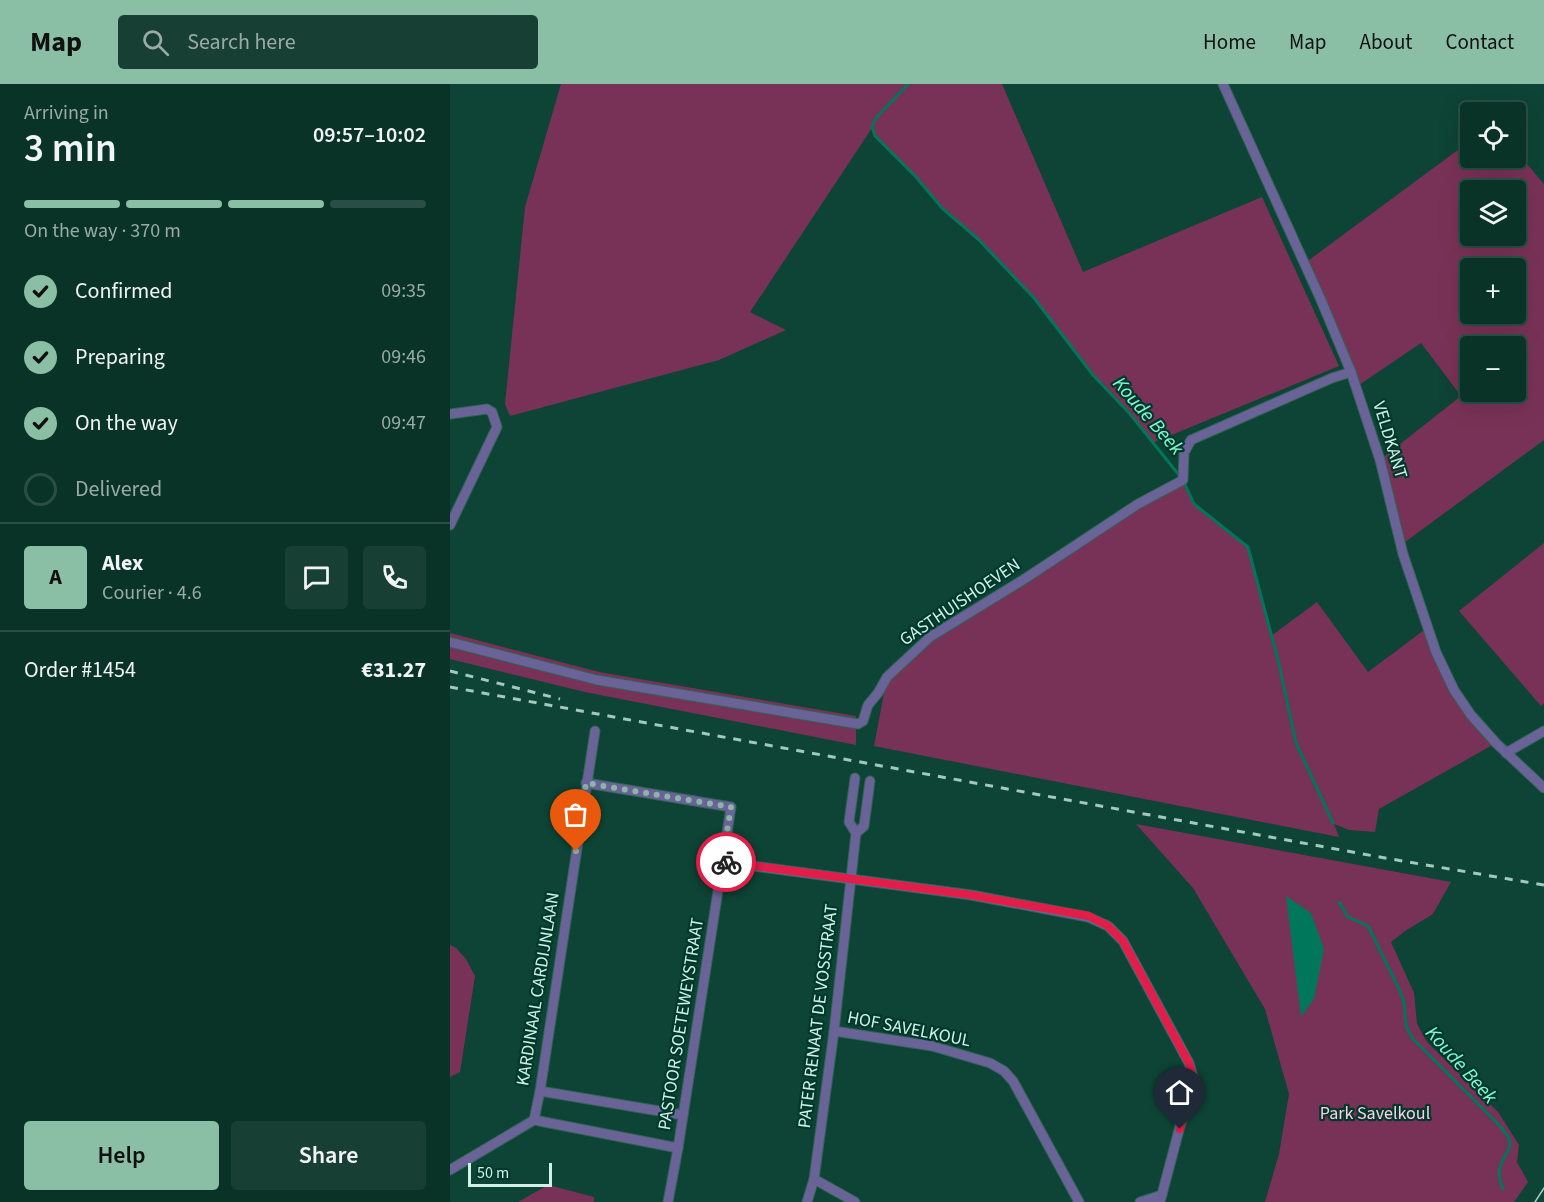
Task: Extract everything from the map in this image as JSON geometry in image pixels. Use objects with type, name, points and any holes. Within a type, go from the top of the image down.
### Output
[{"type":"street","name":"VELDKANT","points":[[1223,84],[1322,300],[1351,372],[1380,460],[1403,554],[1436,652],[1454,690],[1471,715],[1506,753],[1544,788]]},
{"type":"street","name":"GASTHUISHOEVEN","points":[[450,642],[597,680],[858,724],[863,721],[868,705],[887,677],[930,638],[1138,504],[1183,480],[1184,453],[1191,440],[1332,378],[1351,372]]},
{"type":"street","points":[[450,414],[487,410],[492,412],[496,428],[450,525]]},
{"type":"street","name":"KARDINAAL CARDIJNLAAN","points":[[534,1120],[595,731]]},
{"type":"street","points":[[1506,753],[1544,731]]},
{"type":"street","name":"PATER RENAAT DE VOSSTRAAT","points":[[807,1202],[814,1179],[852,878],[856,833],[849,822],[855,778]]},
{"type":"street","name":"PATER RENAAT DE VOSSTRAAT","points":[[856,833],[864,826],[870,781]]},
{"type":"street","name":"PASTOOR SOETEWEYSTRAAT","points":[[586,783],[731,807],[668,1202]]},
{"type":"street","points":[[722,862],[971,895],[1089,916],[1108,926],[1123,941],[1189,1063],[1193,1077],[1161,1199],[1140,1202]]},
{"type":"street","name":"HOF SAVELKOUL","points":[[834,1031],[932,1046],[990,1063],[1004,1071],[1013,1082],[1079,1202]]},
{"type":"street","points":[[540,1091],[683,1115]]},
{"type":"street","points":[[450,1170],[534,1120],[678,1148]]},
{"type":"street","points":[[814,1179],[855,1202]]},
{"type":"green space","points":[[561,84],[1002,84],[1083,272],[1262,197],[1339,366],[1152,443],[1130,414],[1093,375],[1034,298],[979,240],[942,208],[916,177],[875,136],[872,128],[750,312],[786,330],[719,360],[510,416],[505,404],[525,207]]},
{"type":"green space","points":[[1460,148],[1460,168],[1526,168],[1526,163],[1544,184],[1544,440],[1401,545],[1380,460],[1460,397],[1460,402],[1526,402],[1526,336],[1460,336],[1460,395],[1421,343],[1356,387],[1305,263]]},
{"type":"green space","points":[[1183,480],[1194,504],[1248,547],[1271,636],[1317,602],[1368,672],[1427,628],[1454,690],[1496,743],[1379,809],[1375,832],[1349,830],[1334,824],[1339,837],[874,746],[887,677],[916,650]]},
{"type":"green space","points":[[1544,543],[1544,703],[1541,706],[1459,611]]},
{"type":"green space","points":[[450,633],[599,672],[856,716],[856,745],[585,692],[450,659]]},
{"type":"green space","name":"Park Savelkoul","points":[[1136,824],[1451,882],[1433,914],[1391,942],[1414,993],[1417,1024],[1427,1042],[1498,1112],[1519,1145],[1517,1162],[1528,1182],[1514,1202],[1265,1202],[1279,1154],[1289,1094],[1265,1009],[1193,888]]},
{"type":"green space","points":[[450,945],[466,959],[475,976],[460,1072],[450,1077]]},
{"type":"green space","points":[[548,1185],[594,1197],[594,1202],[518,1202]]},
{"type":"shaded area","points":[[1286,896],[1311,913],[1324,949],[1314,999],[1301,1017]]},
{"type":"waterway","name":"Koude Beek","points":[[908,84],[876,118],[872,127],[875,136],[916,177],[942,208],[979,240],[1034,298],[1093,375],[1130,414],[1183,480],[1194,504],[1248,547],[1278,660],[1296,743],[1333,823]]},
{"type":"waterway","name":"Koude Beek","points":[[1339,902],[1348,917],[1368,926],[1399,989],[1404,1002],[1406,1026],[1413,1039],[1508,1136],[1509,1149],[1499,1171],[1503,1189]]},
{"type":"tram line","points":[[1535,1202],[1544,1188]]},
{"type":"railway","points":[[450,671],[560,699]]},
{"type":"railway","points":[[450,687],[1544,885]]},
{"type":"way so far","points":[[576,851],[586,783],[731,807],[722,862],[726,862]]},
{"type":"route","points":[[726,862],[971,895],[1089,916],[1108,926],[1123,941],[1189,1063],[1193,1077],[1180,1129]]}]
